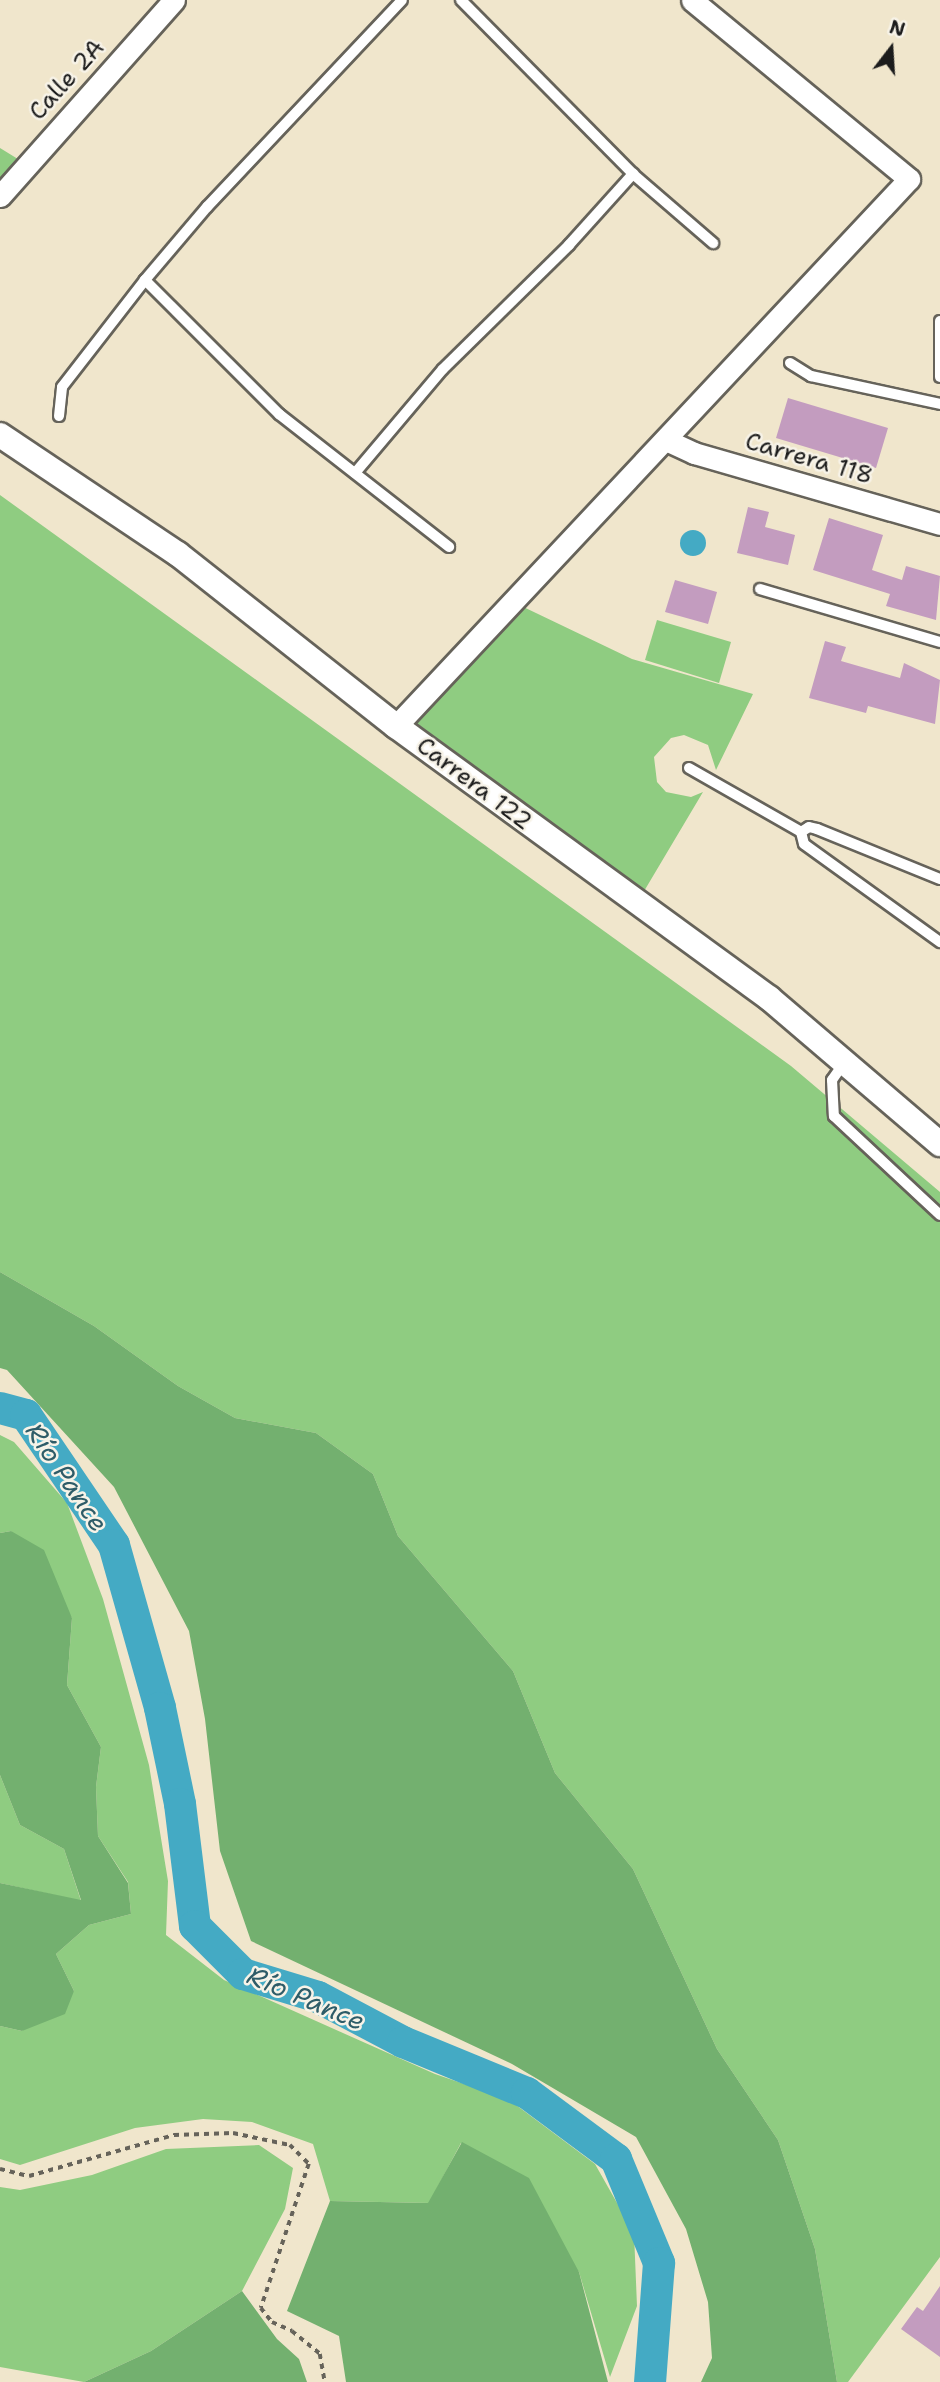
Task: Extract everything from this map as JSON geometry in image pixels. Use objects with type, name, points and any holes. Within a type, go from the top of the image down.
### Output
[{"type":"street","name":"Calle 2A","points":[[0,196],[174,0]]},
{"type":"street","points":[[396,726],[909,179],[692,0]]},
{"type":"street","name":"Carrera 122","points":[[0,435],[178,554],[396,726],[769,998],[845,1060],[940,1144]]},
{"type":"street","name":"Carrera 118","points":[[666,440],[694,453],[940,524]]},
{"type":"lane","points":[[59,416],[62,387],[145,280],[207,207],[401,0]]},
{"type":"lane","points":[[461,0],[633,174],[713,243]]},
{"type":"lane","points":[[355,473],[443,369],[569,244],[633,174]]},
{"type":"lane","points":[[145,280],[279,414],[449,547]]},
{"type":"lane","points":[[940,321],[940,377]]},
{"type":"lane","points":[[790,363],[811,376],[940,404]]},
{"type":"lane","points":[[760,589],[940,642]]},
{"type":"lane","points":[[689,768],[802,832]]},
{"type":"lane","points":[[802,832],[809,827],[817,829],[940,879]]},
{"type":"lane","points":[[802,832],[804,844],[940,942]]},
{"type":"lane","points":[[845,1060],[832,1080],[834,1116],[940,1215]]},
{"type":"path","points":[[0,2169],[29,2176],[174,2135],[233,2133],[290,2145],[309,2164],[261,2308],[272,2322],[292,2331],[320,2354],[325,2382]]},
{"type":"green space","points":[[0,148],[26,164],[0,196]]},
{"type":"green space","points":[[0,495],[791,1066],[940,1192],[940,2257],[848,2382],[837,2382],[815,2249],[778,2140],[717,2049],[633,1869],[555,1773],[513,1671],[398,1536],[373,1474],[316,1433],[235,1418],[178,1386],[94,1326],[0,1272]]},
{"type":"green space","points":[[513,602],[632,659],[753,694],[716,770],[708,745],[684,735],[671,738],[654,757],[657,782],[666,792],[691,797],[703,792],[637,903],[396,726]]},
{"type":"green space","points":[[657,620],[731,642],[719,683],[645,660]]},
{"type":"green space","points":[[0,1272],[94,1326],[178,1386],[235,1418],[316,1433],[373,1474],[398,1536],[513,1671],[555,1773],[633,1869],[717,2049],[778,2140],[815,2249],[837,2382],[701,2382],[712,2358],[708,2302],[686,2229],[636,2137],[512,2064],[251,1941],[220,1851],[205,1719],[189,1631],[114,1487],[7,1370],[0,1368]]},
{"type":"green space","points":[[0,1435],[14,1442],[67,1503],[103,1599],[149,1765],[168,1881],[166,1935],[224,1980],[435,2074],[508,2099],[595,2164],[634,2233],[637,2306],[610,2377],[579,2272],[461,2143],[429,2203],[330,2201],[313,2144],[252,2122],[203,2119],[135,2128],[20,2165],[0,2159],[0,2026],[22,2031],[74,1991],[56,1954],[89,1925],[131,1914],[128,1882],[98,1836],[96,1787],[101,1747],[67,1685],[72,1618],[11,1531],[0,1533]]},
{"type":"green space","points":[[11,1531],[44,1550],[72,1618],[67,1685],[101,1747],[96,1787],[98,1836],[128,1883],[131,1914],[89,1925],[56,1954],[74,1991],[65,2014],[22,2031],[0,2026],[0,1883],[81,1900],[64,1849],[20,1825],[0,1775],[0,1533]]},
{"type":"green space","points":[[0,1775],[20,1825],[64,1849],[81,1901],[0,1883]]},
{"type":"green space","points":[[462,2142],[529,2178],[579,2272],[608,2382],[346,2382],[339,2336],[287,2311],[330,2201],[428,2203]]},
{"type":"green space","points":[[259,2145],[293,2168],[285,2209],[242,2291],[151,2351],[84,2382],[0,2367],[0,2187],[20,2190],[92,2175],[166,2149]]},
{"type":"green space","points":[[242,2291],[277,2339],[299,2359],[307,2382],[84,2382],[151,2351]]},
{"type":"water","points":[[693,530],[702,534],[706,543],[702,552],[693,556],[684,552],[680,543],[684,534]]},
{"type":"building","points":[[788,398],[888,428],[876,468],[776,438]]},
{"type":"building","points":[[748,507],[769,512],[765,527],[795,535],[788,565],[737,553]]},
{"type":"building","points":[[829,518],[883,535],[872,570],[902,580],[906,566],[940,576],[936,620],[886,606],[890,594],[813,570]]},
{"type":"building","points":[[675,580],[717,592],[708,624],[665,612]]},
{"type":"building","points":[[825,641],[846,647],[841,661],[900,678],[904,663],[940,680],[935,724],[868,706],[866,713],[809,698]]},
{"type":"building","points":[[940,2286],[940,2357],[901,2329],[917,2307],[923,2311]]},
{"type":"waterway","name":"Río Pance","points":[[0,1408],[26,1415],[114,1545],[160,1708],[180,1804],[195,1926],[243,1974],[318,1997],[403,2042],[527,2093],[616,2159],[659,2263],[650,2382]]}]
